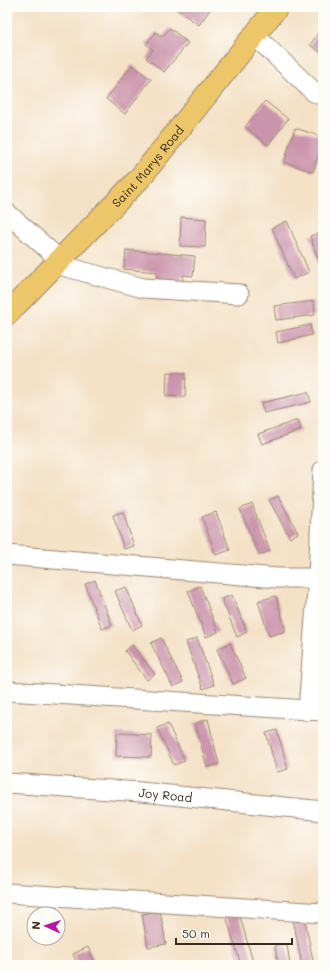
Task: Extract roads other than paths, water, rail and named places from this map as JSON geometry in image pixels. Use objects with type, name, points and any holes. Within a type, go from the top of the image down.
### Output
[{"type":"main road","name":"Saint Marys Road","points":[[7,314],[139,179],[277,7]]},
{"type":"street","points":[[255,36],[314,92],[323,96]]},
{"type":"street","points":[[7,213],[58,262],[143,288],[239,294]]},
{"type":"street","points":[[7,691],[315,711],[321,578],[323,470]]},
{"type":"street","points":[[7,555],[276,578],[321,578]]},
{"type":"street","name":"Joy Road","points":[[7,783],[140,792],[323,811]]},
{"type":"street","points":[[7,893],[323,913]]}]
